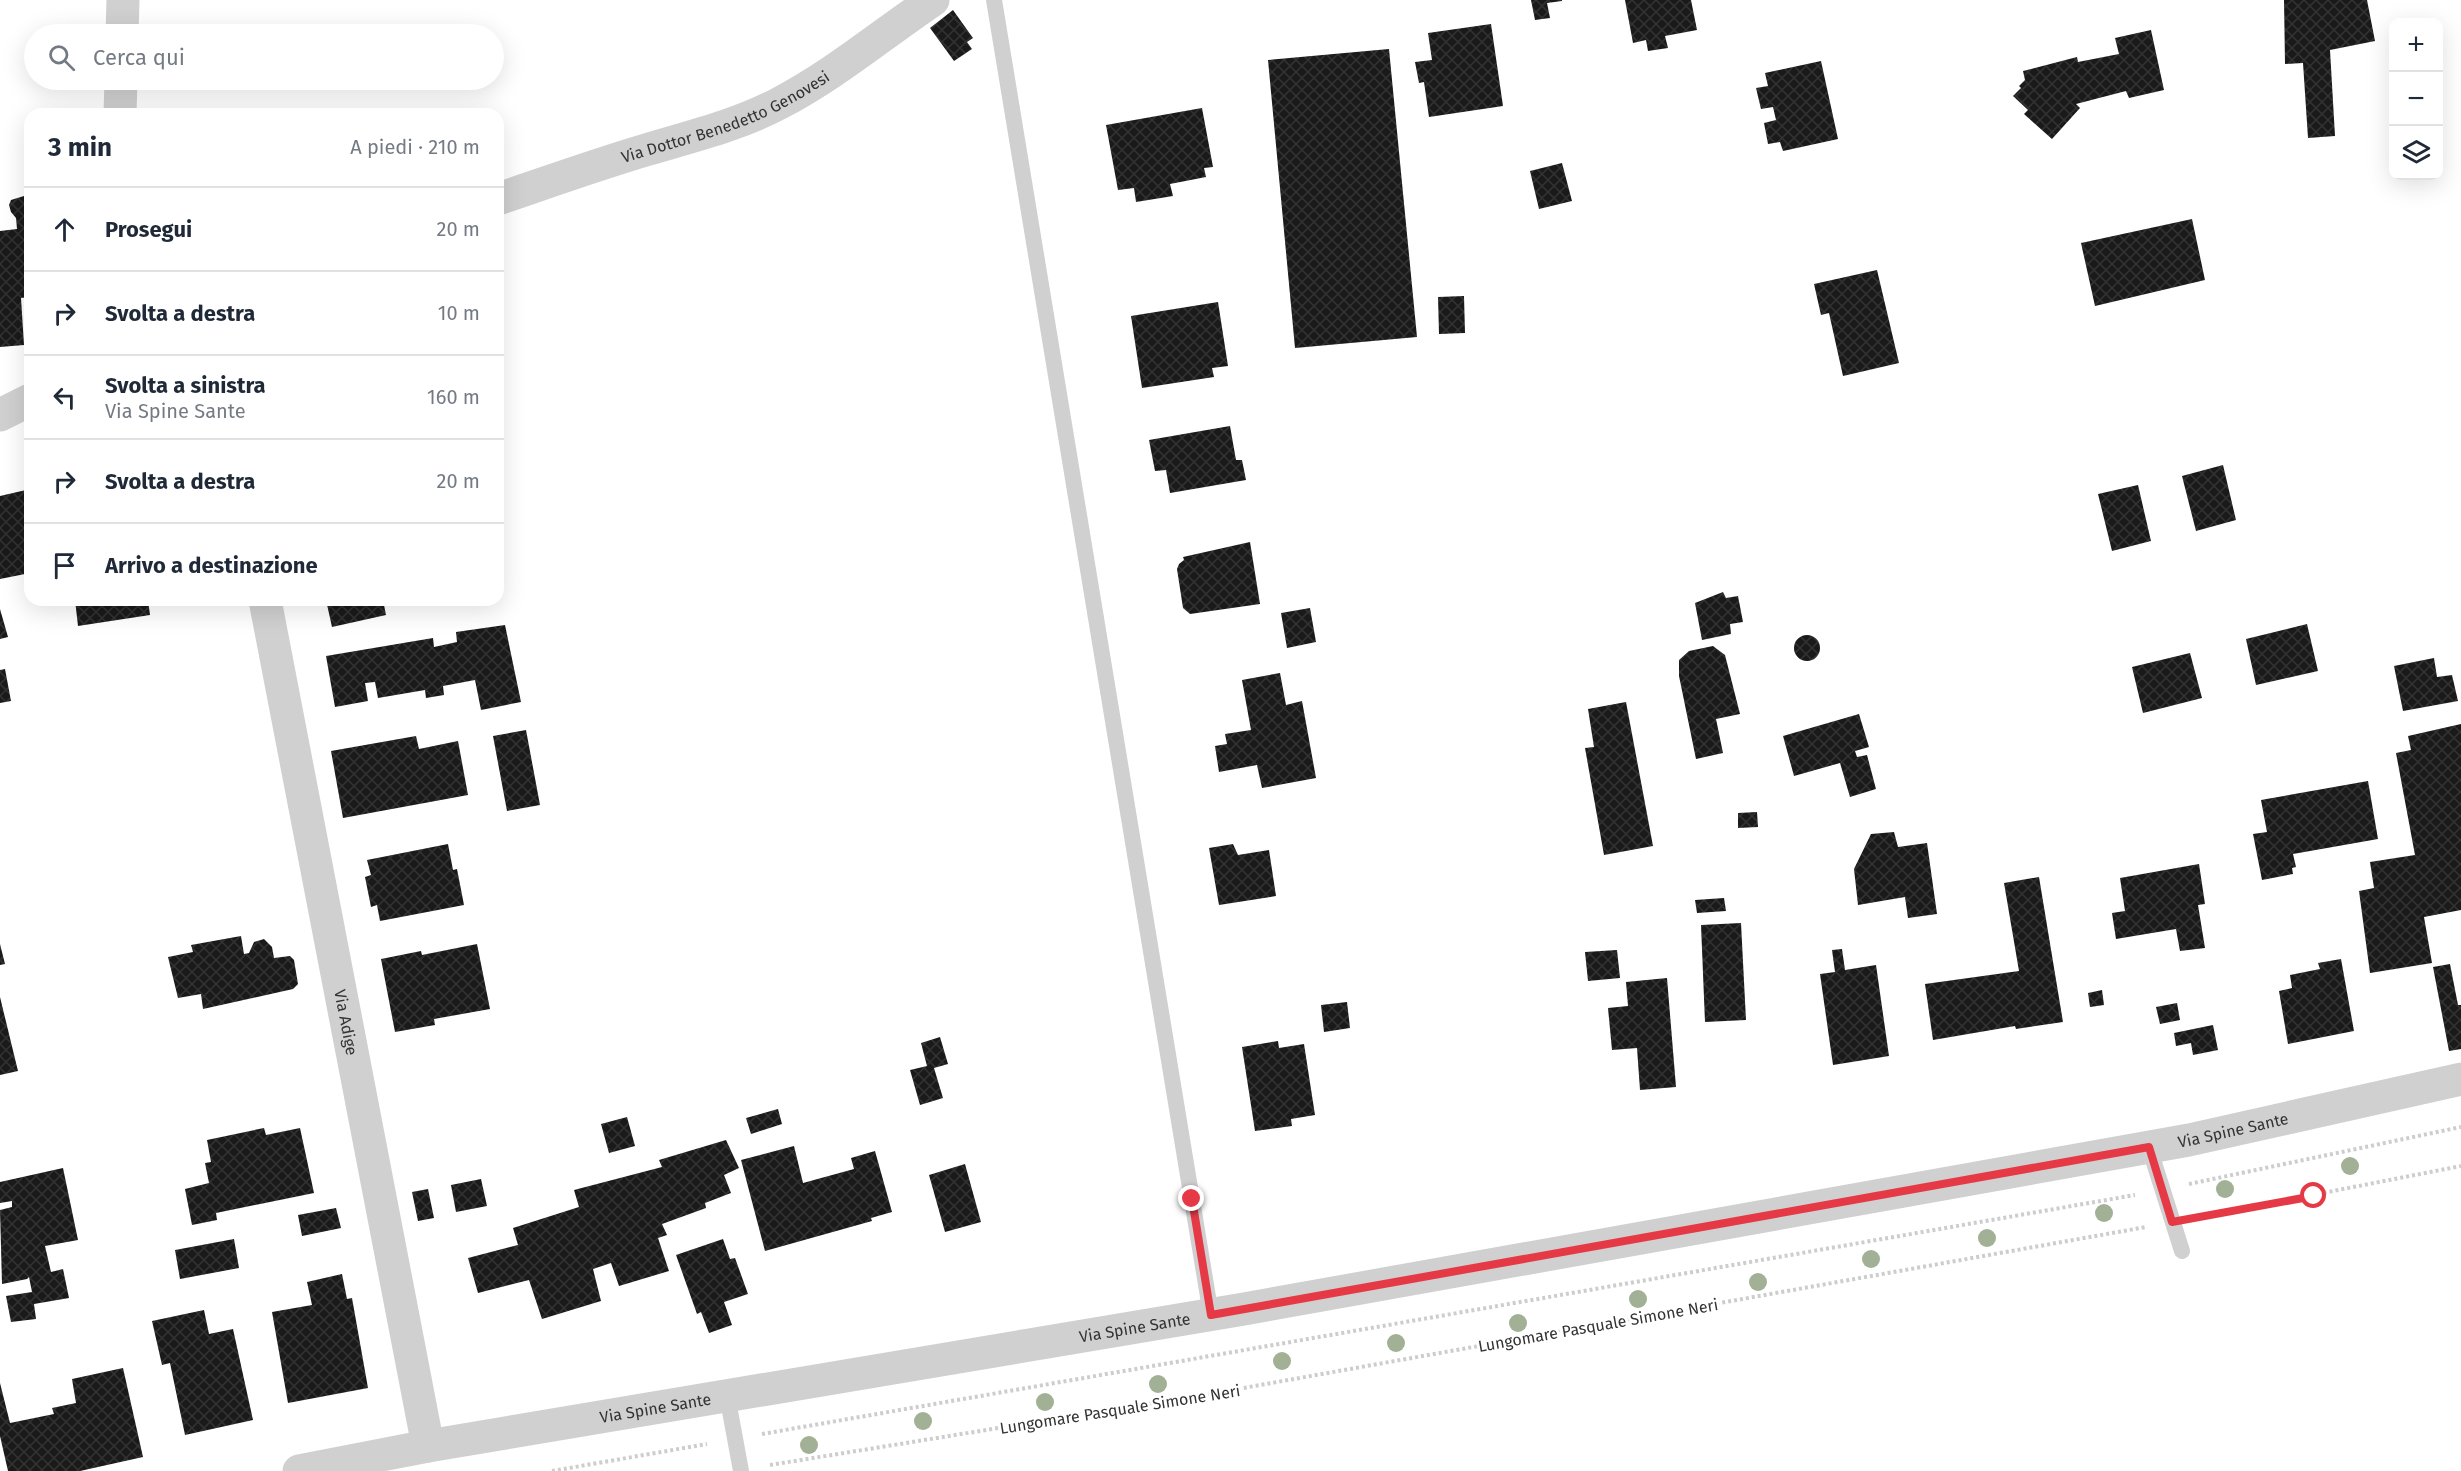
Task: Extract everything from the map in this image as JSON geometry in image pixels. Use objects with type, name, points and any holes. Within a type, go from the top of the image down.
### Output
[{"type":"street","points":[[122,24],[123,0]]},
{"type":"street","name":"Via Dottor Benedetto Genovesi","points":[[504,197],[591,166],[751,117],[777,105],[831,73],[933,0]]},
{"type":"street","points":[[120,108],[121,90]]},
{"type":"street","points":[[0,415],[24,403]]},
{"type":"street","name":"Via Adige","points":[[266,606],[428,1446]]},
{"type":"street","name":"Via Spine Sante","points":[[299,1471],[428,1446],[1211,1315],[2189,1140],[2461,1079]]},
{"type":"lane","points":[[994,0],[1211,1315]]},
{"type":"lane","points":[[2149,1147],[2182,1251]]},
{"type":"lane","points":[[727,1395],[741,1470]]},
{"type":"path","points":[[552,1471],[2162,1190],[2461,1127]]},
{"type":"path","name":"Lungomare Pasquale Simone Neri","points":[[741,1470],[1221,1392],[2172,1222],[2461,1166]]},
{"type":"building","points":[[1531,0],[1562,1],[1547,3],[1550,18],[1535,20]]},
{"type":"building","points":[[1625,0],[1691,0],[1697,30],[1665,36],[1668,48],[1648,51],[1646,40],[1633,43]]},
{"type":"building","points":[[2284,0],[2367,0],[2375,41],[2330,50],[2335,136],[2308,138],[2303,63],[2285,64]]},
{"type":"building","points":[[953,10],[973,38],[967,42],[972,49],[954,61],[930,28]]},
{"type":"building","points":[[1491,24],[1503,106],[1429,117],[1424,82],[1419,83],[1415,62],[1432,60],[1428,33]]},
{"type":"building","points":[[2151,30],[2164,90],[2129,98],[2126,91],[2076,104],[2080,108],[2052,139],[2024,114],[2028,110],[2013,96],[2025,80],[2023,71],[2077,57],[2078,62],[2119,54],[2115,38]]},
{"type":"building","points":[[1389,49],[1417,337],[1295,348],[1268,60]]},
{"type":"building","points":[[1821,61],[1838,139],[1783,151],[1780,142],[1768,144],[1764,123],[1776,120],[1773,107],[1761,109],[1756,88],[1768,86],[1765,73]]},
{"type":"building","points":[[1202,108],[1213,167],[1204,168],[1206,177],[1170,184],[1173,196],[1136,202],[1134,188],[1118,190],[1106,125]]},
{"type":"building","points":[[1562,163],[1572,201],[1539,209],[1530,171]]},
{"type":"building","points":[[24,196],[24,298],[21,298],[24,345],[0,347],[0,231],[17,229],[16,218],[9,205],[11,200]]},
{"type":"building","points":[[2192,219],[2205,280],[2095,306],[2081,243]]},
{"type":"building","points":[[1877,270],[1899,363],[1843,376],[1829,313],[1821,315],[1814,284]]},
{"type":"building","points":[[1464,296],[1465,333],[1439,334],[1438,297]]},
{"type":"building","points":[[1218,302],[1228,366],[1212,368],[1214,377],[1142,388],[1131,316]]},
{"type":"building","points":[[1230,426],[1236,460],[1242,460],[1246,480],[1170,493],[1166,470],[1155,471],[1149,440]]},
{"type":"building","points":[[2223,465],[2236,520],[2196,531],[2182,476]]},
{"type":"building","points":[[2138,485],[2151,541],[2112,551],[2098,494]]},
{"type":"building","points":[[24,490],[24,574],[0,579],[0,496]]},
{"type":"building","points":[[1250,542],[1260,604],[1190,614],[1183,608],[1177,569],[1184,560],[1183,557]]},
{"type":"building","points":[[1723,592],[1726,598],[1738,596],[1743,622],[1730,624],[1731,634],[1702,640],[1695,603]]},
{"type":"building","points":[[76,606],[149,606],[150,615],[78,626]]},
{"type":"building","points":[[327,606],[384,606],[386,615],[332,627]]},
{"type":"building","points":[[1310,608],[1316,642],[1287,648],[1281,613]]},
{"type":"building","points":[[0,609],[8,637],[0,639]]},
{"type":"building","points":[[2307,624],[2318,671],[2256,685],[2246,639]]},
{"type":"building","points":[[505,625],[521,702],[481,710],[475,680],[443,686],[444,695],[426,698],[425,690],[378,698],[375,682],[365,683],[368,701],[335,707],[326,656],[433,638],[434,647],[457,642],[456,632]]},
{"type":"building","points":[[1807,635],[1816,639],[1820,648],[1816,657],[1807,661],[1798,657],[1794,648],[1798,639]]},
{"type":"building","points":[[1713,646],[1725,655],[1740,714],[1716,719],[1723,753],[1696,759],[1679,676],[1679,660],[1689,651]]},
{"type":"building","points":[[2190,653],[2202,698],[2143,713],[2132,667]]},
{"type":"building","points":[[2434,658],[2437,677],[2452,675],[2458,701],[2403,711],[2394,666]]},
{"type":"building","points":[[5,669],[11,701],[0,703],[0,670]]},
{"type":"building","points":[[1280,673],[1286,705],[1302,701],[1316,778],[1262,788],[1257,765],[1219,772],[1215,746],[1227,744],[1225,734],[1251,730],[1242,680]]},
{"type":"building","points":[[1626,702],[1653,846],[1604,855],[1585,748],[1594,747],[1588,709]]},
{"type":"building","points":[[1859,714],[1869,747],[1855,751],[1857,757],[1867,755],[1876,789],[1850,797],[1840,763],[1794,776],[1783,736]]},
{"type":"building","points":[[2461,724],[2461,910],[2424,917],[2432,963],[2370,973],[2359,891],[2374,888],[2370,862],[2415,855],[2396,753],[2411,750],[2408,736]]},
{"type":"building","points":[[526,730],[540,805],[507,811],[493,736]]},
{"type":"building","points":[[416,736],[419,749],[458,741],[468,795],[343,818],[331,751]]},
{"type":"building","points":[[2368,781],[2378,839],[2293,854],[2296,867],[2292,868],[2293,874],[2262,880],[2253,834],[2267,832],[2261,800]]},
{"type":"building","points":[[1757,812],[1758,827],[1738,828],[1738,813]]},
{"type":"building","points":[[1894,832],[1898,847],[1927,843],[1937,914],[1908,918],[1905,897],[1858,905],[1854,869],[1871,834]]},
{"type":"building","points":[[448,844],[453,870],[457,869],[464,905],[380,921],[377,905],[371,907],[365,877],[371,875],[367,860]]},
{"type":"building","points":[[1233,844],[1238,855],[1269,850],[1276,896],[1219,905],[1209,848]]},
{"type":"building","points":[[2199,864],[2205,904],[2198,905],[2205,948],[2180,951],[2176,929],[2116,939],[2112,913],[2125,911],[2120,878]]},
{"type":"building","points":[[2039,877],[2063,1022],[2016,1029],[2015,1026],[1933,1040],[1925,984],[2019,971],[2004,883]]},
{"type":"building","points":[[1724,898],[1726,911],[1697,913],[1695,900]]},
{"type":"building","points":[[1741,923],[1746,1020],[1705,1022],[1701,925]]},
{"type":"building","points":[[241,936],[244,954],[249,953],[254,942],[264,939],[272,947],[274,958],[290,956],[294,960],[298,984],[293,989],[203,1009],[201,994],[178,998],[168,957],[193,952],[191,945]]},
{"type":"building","points":[[0,944],[5,964],[0,965]]},
{"type":"building","points":[[477,944],[490,1009],[434,1019],[435,1025],[395,1032],[381,959],[421,951],[422,955]]},
{"type":"building","points":[[1842,949],[1845,970],[1876,965],[1889,1056],[1833,1065],[1820,974],[1835,972],[1832,950]]},
{"type":"building","points":[[1617,950],[1620,978],[1588,981],[1585,952]]},
{"type":"building","points":[[2341,959],[2354,1031],[2288,1044],[2279,991],[2292,988],[2290,975],[2320,969],[2318,963]]},
{"type":"building","points":[[2450,964],[2458,1005],[2461,1005],[2461,1049],[2449,1051],[2433,967]]},
{"type":"building","points":[[1667,978],[1676,1087],[1640,1090],[1637,1048],[1612,1050],[1608,1008],[1628,1006],[1626,982]]},
{"type":"building","points":[[2102,990],[2104,1005],[2090,1007],[2088,993]]},
{"type":"building","points":[[0,997],[18,1071],[0,1075]]},
{"type":"building","points":[[1347,1002],[1350,1028],[1324,1032],[1321,1005]]},
{"type":"building","points":[[2177,1003],[2180,1020],[2160,1024],[2156,1007]]},
{"type":"building","points":[[2213,1025],[2218,1050],[2193,1055],[2191,1043],[2176,1046],[2174,1033]]},
{"type":"building","points":[[940,1037],[948,1064],[934,1068],[943,1098],[920,1105],[910,1070],[927,1066],[921,1043]]},
{"type":"building","points":[[1278,1041],[1279,1048],[1304,1044],[1315,1115],[1291,1119],[1292,1126],[1255,1131],[1242,1047]]},
{"type":"building","points":[[778,1109],[782,1124],[751,1134],[746,1118]]},
{"type":"building","points":[[627,1117],[635,1146],[609,1153],[601,1124]]},
{"type":"building","points":[[264,1128],[266,1135],[300,1128],[314,1193],[216,1213],[217,1220],[192,1225],[185,1189],[209,1183],[205,1163],[211,1162],[207,1140]]},
{"type":"building","points":[[726,1140],[739,1168],[724,1175],[731,1193],[705,1203],[706,1208],[662,1224],[667,1235],[658,1238],[669,1271],[619,1286],[611,1263],[593,1269],[601,1301],[542,1319],[529,1280],[478,1293],[468,1258],[518,1245],[513,1228],[579,1207],[574,1190],[662,1167],[659,1160]]},
{"type":"building","points":[[794,1146],[803,1183],[854,1169],[851,1158],[875,1151],[892,1212],[871,1218],[872,1221],[765,1251],[741,1160]]},
{"type":"building","points":[[965,1164],[981,1222],[945,1232],[929,1175]]},
{"type":"building","points":[[63,1168],[78,1240],[45,1246],[51,1272],[63,1269],[69,1298],[34,1304],[36,1319],[11,1322],[6,1296],[32,1292],[29,1277],[2,1284],[0,1210],[12,1207],[12,1201],[0,1203],[0,1182]]},
{"type":"building","points":[[481,1179],[487,1206],[456,1212],[451,1185]]},
{"type":"building","points":[[428,1189],[434,1218],[418,1221],[412,1192]]},
{"type":"building","points":[[336,1208],[341,1228],[302,1236],[298,1215]]},
{"type":"building","points":[[234,1239],[239,1268],[180,1279],[175,1250]]},
{"type":"building","points":[[723,1239],[730,1259],[735,1258],[748,1294],[724,1302],[732,1325],[709,1333],[701,1312],[697,1314],[676,1255]]},
{"type":"building","points":[[342,1274],[347,1299],[352,1298],[368,1388],[288,1403],[272,1312],[312,1305],[307,1282]]},
{"type":"building","points":[[204,1310],[209,1334],[233,1329],[253,1420],[185,1435],[170,1363],[162,1365],[152,1321]]},
{"type":"building","points":[[123,1368],[143,1457],[80,1471],[8,1471],[0,1436],[0,1383],[10,1423],[54,1414],[52,1408],[76,1403],[72,1379]]},
{"type":"route","points":[[1192,1199],[1211,1315],[2149,1147],[2172,1222],[2314,1196]]}]
